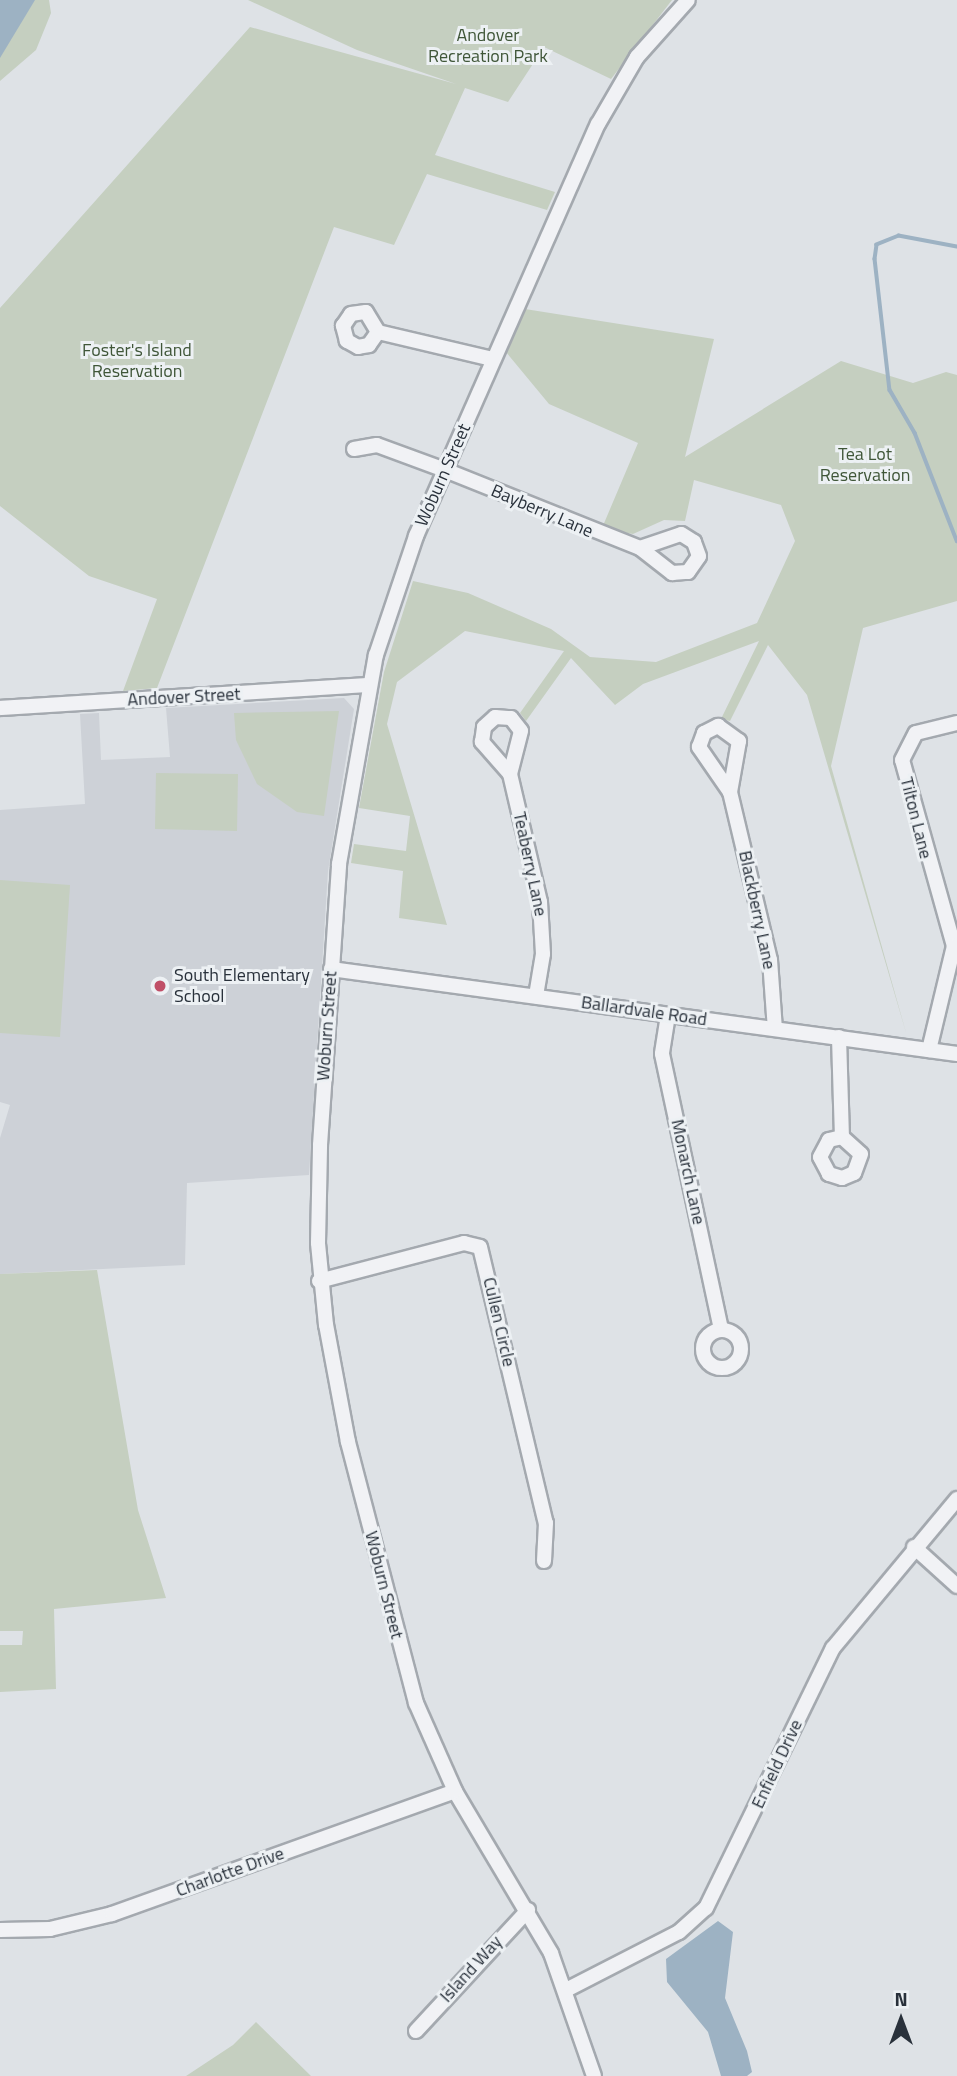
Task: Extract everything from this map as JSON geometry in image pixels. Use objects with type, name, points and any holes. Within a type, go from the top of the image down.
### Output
[{"type":"street","name":"Woburn Street","points":[[594,2076],[568,1990],[528,1910],[455,1791],[425,1727],[403,1658],[348,1442],[319,1281],[317,1201],[341,846],[368,685],[445,470],[598,124],[637,57],[688,0]]},
{"type":"street","points":[[378,332],[492,359]]},
{"type":"street","name":"Bayberry Lane","points":[[354,449],[377,444],[640,548]]},
{"type":"street","name":"Andover Street","points":[[0,708],[368,685]]},
{"type":"street","name":"Tilton Lane","points":[[929,1050],[955,946],[902,760],[916,733],[957,723]]},
{"type":"street","name":"Teaberry Lane","points":[[510,774],[540,902],[543,954],[536,996]]},
{"type":"street","name":"Blackberry Lane","points":[[730,792],[770,960],[775,1029]]},
{"type":"street","name":"Ballardvale Road","points":[[331,970],[957,1054]]},
{"type":"street","name":"Monarch Lane","points":[[668,1015],[662,1054],[721,1330]]},
{"type":"street","points":[[839,1037],[842,1137]]},
{"type":"street","name":"Cullen Circle","points":[[319,1281],[464,1243],[480,1247],[546,1523],[544,1561]]},
{"type":"street","name":"Enfield Drive","points":[[568,1990],[679,1932],[706,1908],[833,1648],[914,1547],[957,1499]]},
{"type":"street","points":[[914,1547],[957,1586]]},
{"type":"street","name":"Charlotte Drive","points":[[0,1930],[99,1918],[455,1791]]},
{"type":"street","name":"Island Way","points":[[416,2031],[528,1910]]},
{"type":"shaded area","name":"South Elementary School","points":[[344,698],[354,709],[328,871],[309,1175],[187,1183],[185,1265],[0,1274],[0,1138],[10,1105],[0,1102],[0,810],[85,804],[80,714],[99,713],[101,760],[170,757],[166,708]]},
{"type":"green space","points":[[0,0],[49,0],[51,13],[36,50],[0,81]]},
{"type":"green space","name":"Foster's Island Reservation","points":[[248,0],[672,0],[611,79],[544,47],[508,102],[465,88],[435,155],[555,192],[547,210],[427,174],[394,245],[334,227],[157,688],[123,691],[157,599],[89,576],[0,506],[0,308],[250,27],[456,84],[357,50]]},
{"type":"green space","name":"Tea Lot Reservation","points":[[525,309],[714,339],[685,457],[841,361],[913,383],[946,372],[957,375],[957,601],[863,628],[831,766],[907,1036],[807,695],[768,645],[730,721],[721,719],[759,641],[643,684],[615,705],[571,658],[526,721],[520,713],[564,651],[465,631],[397,682],[387,724],[447,925],[399,918],[403,871],[351,863],[354,844],[406,851],[410,816],[359,808],[384,672],[413,581],[468,593],[551,629],[590,657],[656,662],[757,623],[795,541],[781,505],[694,480],[685,521],[664,520],[633,534],[602,528],[638,443],[549,404],[506,352]]},
{"type":"green space","points":[[339,711],[324,816],[297,812],[257,784],[236,740],[234,713]]},
{"type":"green space","points":[[156,773],[238,774],[237,831],[155,829]]},
{"type":"green space","points":[[0,880],[70,885],[60,1037],[0,1033]]},
{"type":"green space","points":[[97,1270],[138,1510],[166,1598],[54,1609],[56,1689],[0,1692],[0,1645],[22,1645],[23,1631],[0,1631],[0,1274]]},
{"type":"green space","points":[[256,2022],[311,2076],[186,2076],[233,2045]]},
{"type":"water","points":[[0,0],[35,0],[0,58]]},
{"type":"water","points":[[718,1921],[733,1932],[725,1998],[747,2051],[752,2072],[747,2076],[721,2076],[708,2032],[667,1982],[666,1959]]},
{"type":"waterway","points":[[957,247],[899,236],[877,245],[875,259],[890,390],[915,433],[957,541]]},
{"type":"place","name":"South Elementary School","points":[[160,986]]},
{"type":"park label","name":"Andover Recreation Park","points":[[488,46]]}]
